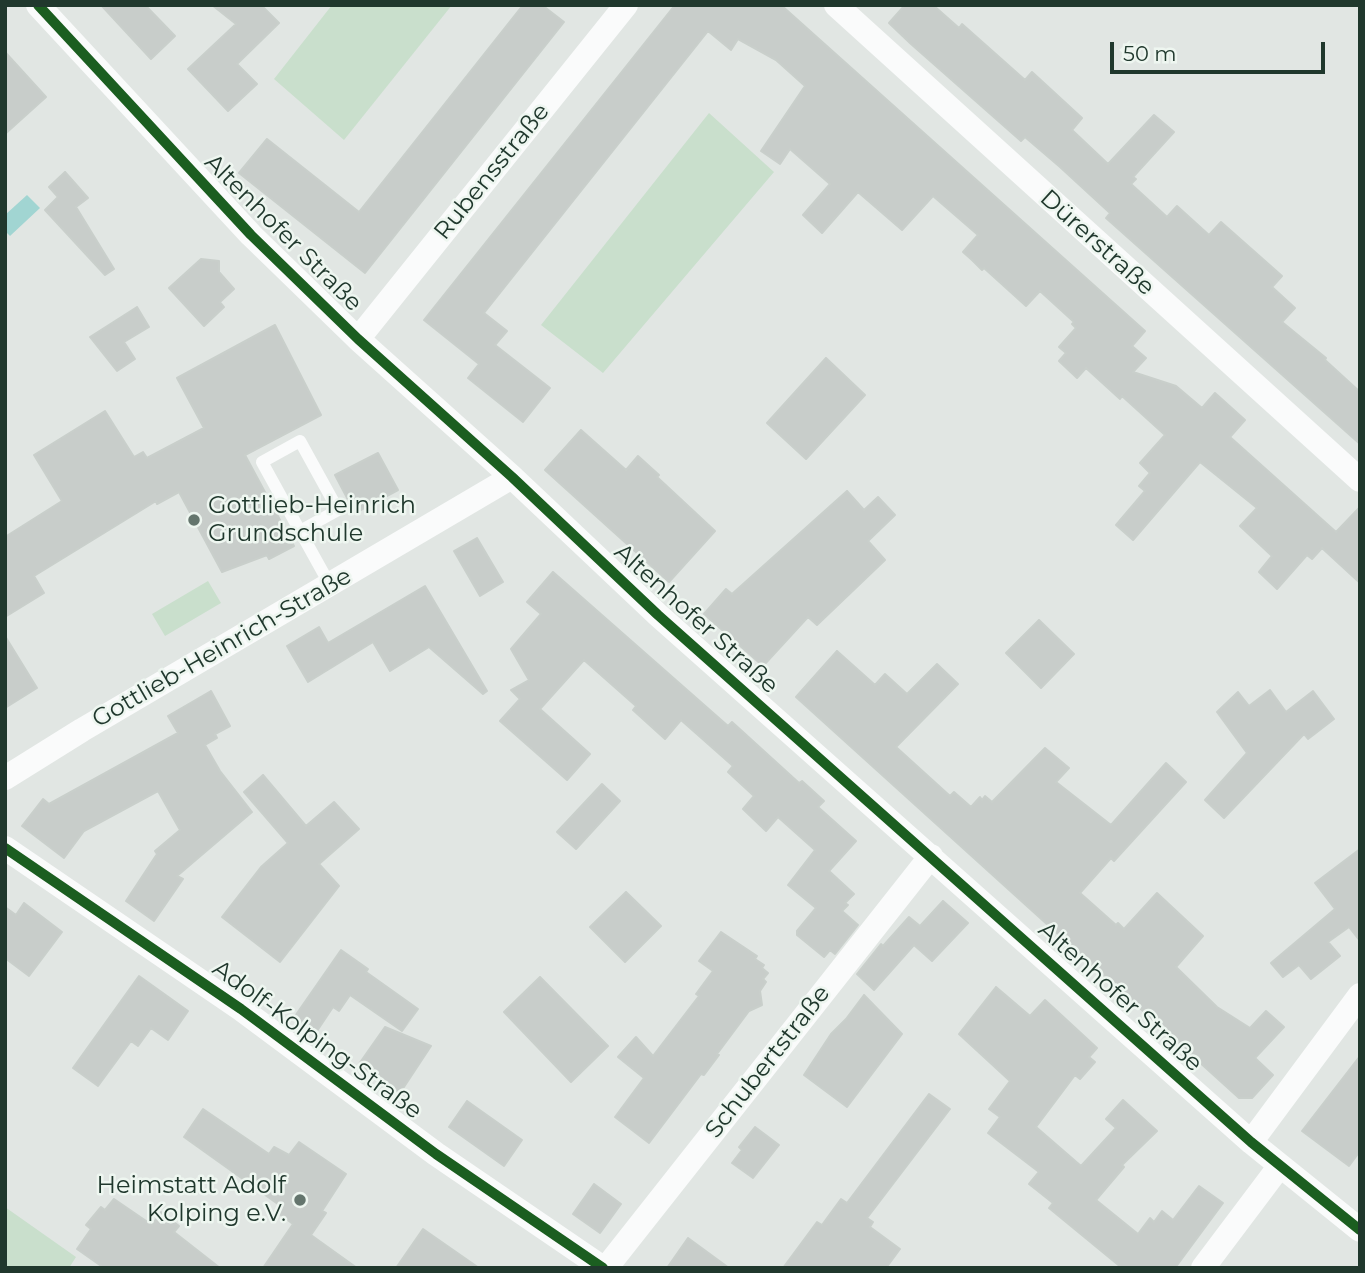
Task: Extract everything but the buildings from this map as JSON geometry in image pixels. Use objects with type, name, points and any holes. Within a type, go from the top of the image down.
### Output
[{"type":"street","name":"Altenhofer Straße","points":[[38,5],[251,235],[358,339],[512,477],[658,615],[1279,1167],[1360,1230]]},
{"type":"street","name":"Rubensstraße","points":[[358,339],[625,5]]},
{"type":"street","name":"Dürerstraße","points":[[836,5],[1360,480]]},
{"type":"street","name":"Gottlieb-Heinrich-Straße","points":[[5,778],[512,477]]},
{"type":"street","name":"Adolf-Kolping-Straße","points":[[5,848],[220,995],[436,1154],[604,1268]]},
{"type":"street","name":"Schubertstraße","points":[[604,1268],[931,856]]},
{"type":"street","points":[[1251,1142],[1360,995]]},
{"type":"street","points":[[1203,1268],[1279,1167]]},
{"type":"lane","points":[[299,531],[338,510],[300,441],[262,462],[299,531],[330,585]]},
{"type":"green space","points":[[332,5],[452,5],[344,140],[274,79]]},
{"type":"green space","points":[[709,113],[774,172],[603,373],[541,325]]},
{"type":"green space","points":[[208,581],[221,603],[165,636],[152,614]]},
{"type":"green space","points":[[5,1207],[76,1257],[69,1268],[5,1268]]},
{"type":"water","points":[[27,195],[40,208],[10,236],[5,231],[5,215]]},
{"type":"cycle path","points":[[38,5],[251,235],[358,339],[512,477],[658,615],[1251,1142],[1360,1230]]},
{"type":"cycle path","points":[[5,848],[241,1009],[436,1154],[603,1268]]},
{"type":"place","name":"Gottlieb-Heinrich Grundschule","points":[[194,520]]},
{"type":"place","name":"Heimstatt Adolf Kolping e.V.","points":[[300,1200]]}]
